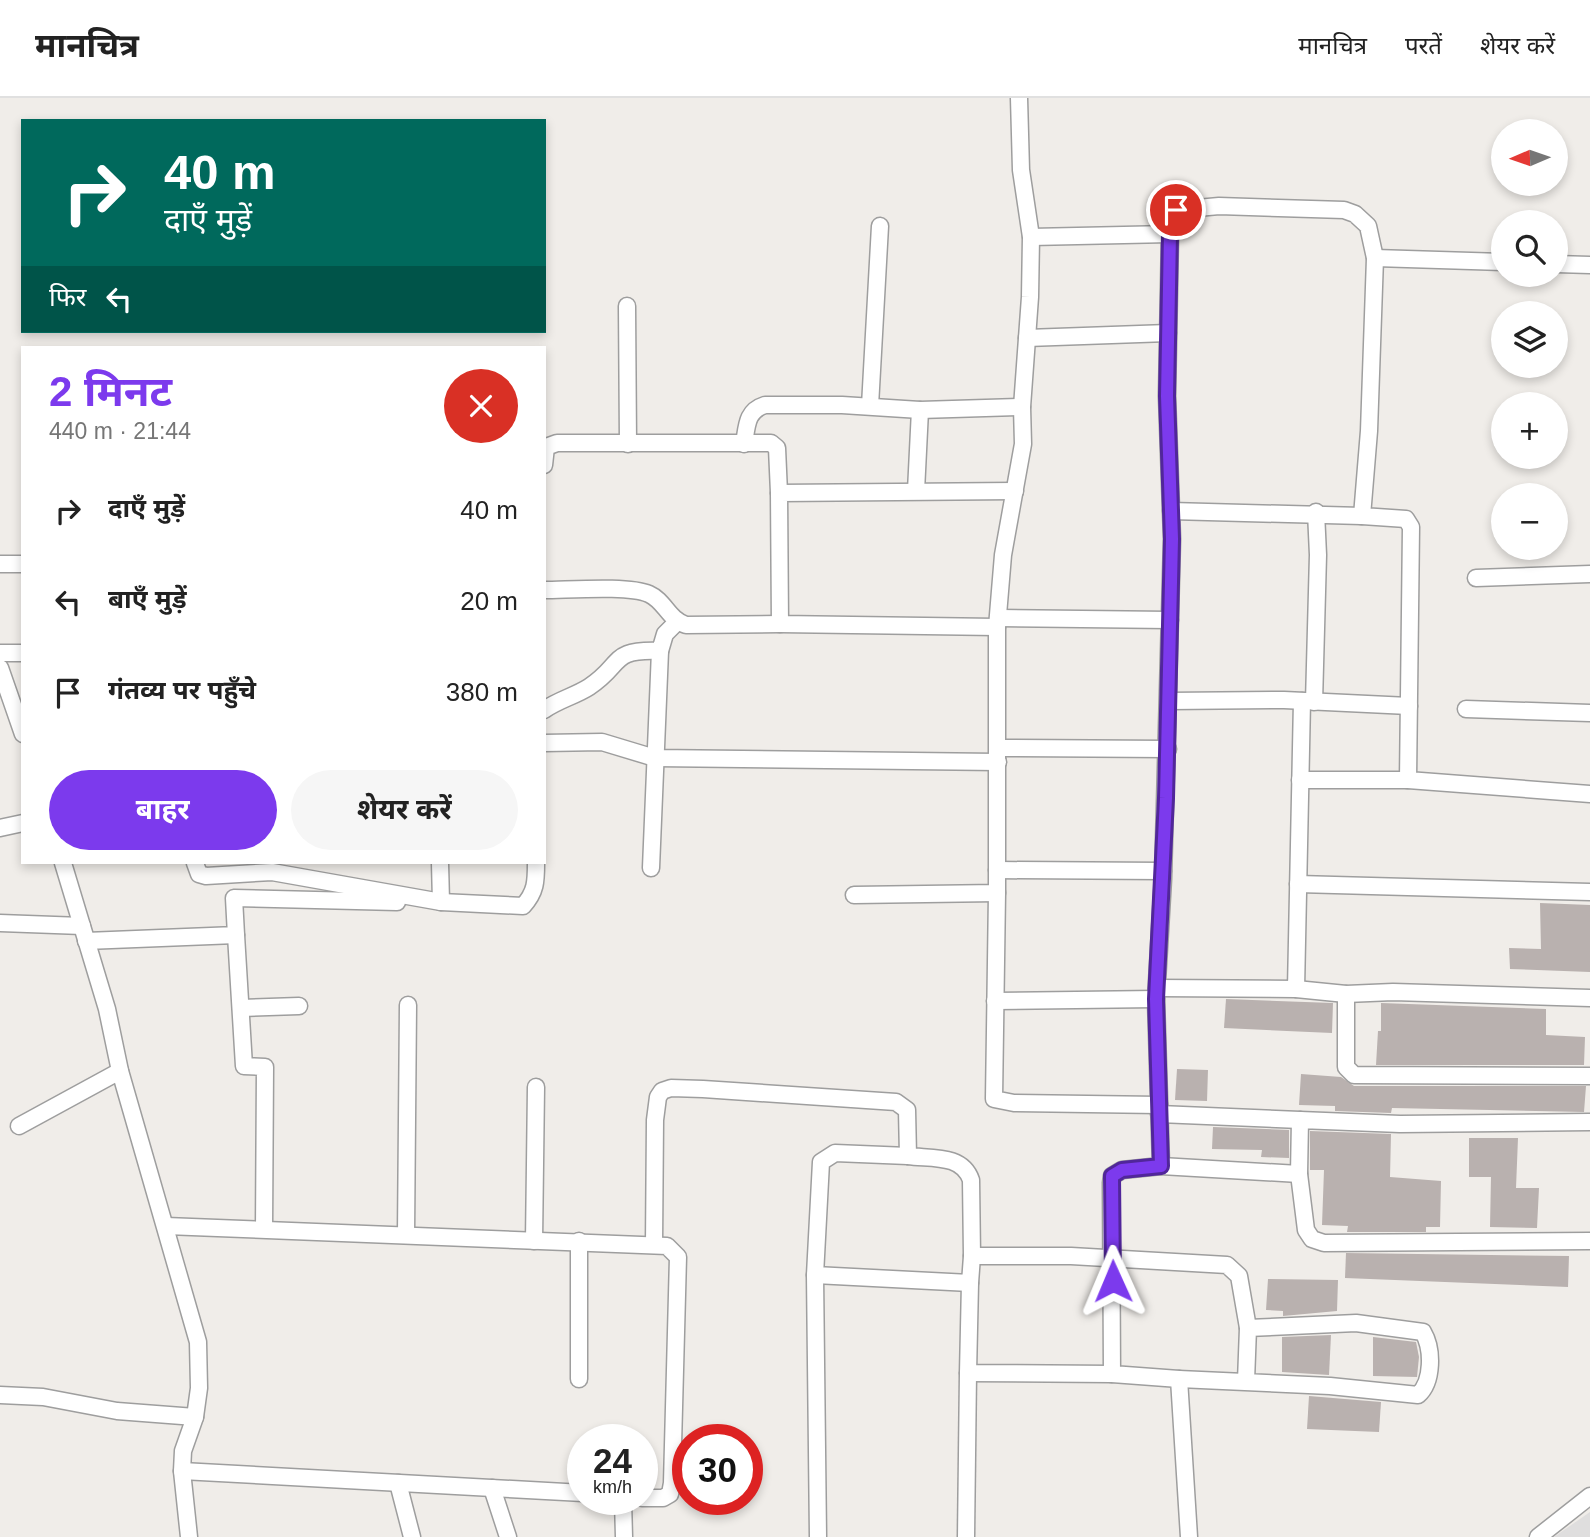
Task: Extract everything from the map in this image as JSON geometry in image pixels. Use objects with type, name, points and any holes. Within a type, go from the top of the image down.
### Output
[{"type":"street","points":[[1019,98],[1021,170],[1031,237],[1022,407],[1023,444],[1003,555],[998,622],[994,1099],[1014,1103],[1400,1124],[1590,1122]]},
{"type":"street","points":[[1161,1166],[1157,993],[1169,701],[1171,511],[1168,334],[1172,214],[1183,208],[1219,206],[1343,210],[1354,214],[1368,226],[1375,258],[1369,431],[1362,516]]},
{"type":"street","points":[[870,406],[880,226]]},
{"type":"street","points":[[1031,237],[1170,234]]},
{"type":"street","points":[[1375,258],[1491,262]]},
{"type":"street","points":[[1568,264],[1590,265]]},
{"type":"street","points":[[627,306],[628,444]]},
{"type":"street","points":[[1027,338],[1168,334]]},
{"type":"street","points":[[744,444],[749,416],[755,408],[765,405],[870,406],[920,410],[1022,407]]},
{"type":"street","points":[[916,491],[920,410]]},
{"type":"street","points":[[546,447],[557,443],[771,443],[776,448],[779,493],[780,624]]},
{"type":"street","points":[[779,493],[1015,491]]},
{"type":"street","points":[[1171,511],[1315,512],[1406,519],[1411,527],[1408,780]]},
{"type":"street","points":[[1296,989],[1300,780],[1318,555],[1315,512]]},
{"type":"street","points":[[0,564],[21,564]]},
{"type":"street","points":[[1476,578],[1590,574]]},
{"type":"street","points":[[546,590],[634,591],[649,594],[677,622],[686,625],[1170,620]]},
{"type":"street","points":[[651,868],[660,651],[665,634],[677,622]]},
{"type":"street","points":[[546,709],[588,688],[622,655],[635,650],[660,651]]},
{"type":"street","points":[[0,653],[21,653]]},
{"type":"street","points":[[0,668],[21,728]]},
{"type":"street","points":[[1169,701],[1308,701],[1409,706]]},
{"type":"street","points":[[1466,709],[1590,713]]},
{"type":"street","points":[[546,743],[602,742],[655,758],[998,755],[1168,749]]},
{"type":"street","points":[[1300,780],[1408,780],[1590,794]]},
{"type":"street","points":[[0,828],[21,823]]},
{"type":"street","points":[[63,864],[107,1009],[120,1071],[198,1342],[199,1388],[195,1418],[183,1451],[182,1471],[189,1537]]},
{"type":"street","points":[[194,864],[199,874],[206,876],[272,872],[409,898],[523,906],[536,889],[536,864]]},
{"type":"street","points":[[440,864],[441,902]]},
{"type":"street","points":[[997,870],[1163,871]]},
{"type":"street","points":[[1298,884],[1590,892]]},
{"type":"street","points":[[854,895],[997,893]]},
{"type":"street","points":[[264,1229],[265,1067],[244,1066],[234,898],[392,904],[409,898]]},
{"type":"street","points":[[0,923],[84,934],[236,935]]},
{"type":"street","points":[[995,1001],[1296,989],[1346,994],[1393,992],[1590,998]]},
{"type":"street","points":[[1346,994],[1346,1068],[1354,1075],[1590,1076]]},
{"type":"street","points":[[406,1234],[408,1005]]},
{"type":"street","points":[[241,1008],[299,1006]]},
{"type":"street","points":[[19,1126],[120,1071]]},
{"type":"street","points":[[534,1241],[536,1087]]},
{"type":"street","points":[[654,1244],[653,1187],[658,1097],[671,1088],[897,1102],[907,1110],[908,1156]]},
{"type":"street","points":[[1300,1120],[1299,1174],[1306,1230],[1312,1239],[1324,1243],[1590,1241]]},
{"type":"street","points":[[818,1537],[816,1275],[821,1162],[835,1153],[908,1156],[959,1162],[967,1168],[971,1180],[972,1256],[965,1537]]},
{"type":"street","points":[[1112,1374],[1112,1176],[1122,1170],[1161,1166],[1299,1174]]},
{"type":"street","points":[[166,1226],[667,1246],[678,1257],[672,1483],[670,1494],[658,1498]]},
{"type":"street","points":[[579,1241],[579,1380]]},
{"type":"street","points":[[972,1256],[1113,1257],[1227,1265],[1239,1276],[1248,1328],[1246,1381]]},
{"type":"street","points":[[816,1275],[970,1283]]},
{"type":"street","points":[[968,1373],[1112,1374],[1246,1381],[1418,1395],[1426,1389],[1429,1373],[1428,1340],[1423,1332],[1356,1323],[1248,1328]]},
{"type":"street","points":[[1179,1378],[1189,1537]]},
{"type":"street","points":[[0,1395],[43,1397],[117,1411],[195,1418]]},
{"type":"street","points":[[182,1471],[567,1492]]},
{"type":"street","points":[[398,1483],[412,1537]]},
{"type":"street","points":[[492,1488],[508,1537]]},
{"type":"street","points":[[1538,1537],[1590,1496]]},
{"type":"street","points":[[623,1515],[624,1537]]},
{"type":"shaded area","points":[[1590,1512],[1590,1537],[1554,1537]]},
{"type":"building","points":[[1540,903],[1590,905],[1590,972],[1510,969],[1509,948],[1541,949]]},
{"type":"building","points":[[1226,999],[1333,1003],[1332,1033],[1224,1028]]},
{"type":"building","points":[[1381,1003],[1546,1009],[1546,1035],[1585,1037],[1584,1065],[1376,1065],[1378,1031],[1381,1031]]},
{"type":"building","points":[[1177,1069],[1208,1070],[1207,1101],[1175,1100]]},
{"type":"building","points":[[1301,1074],[1341,1077],[1354,1086],[1586,1086],[1584,1112],[1392,1108],[1391,1113],[1335,1111],[1335,1106],[1299,1105]]},
{"type":"building","points":[[1213,1127],[1289,1130],[1289,1158],[1261,1157],[1262,1150],[1212,1149]]},
{"type":"building","points":[[1310,1131],[1391,1134],[1390,1177],[1441,1181],[1440,1227],[1426,1227],[1426,1232],[1347,1232],[1348,1226],[1322,1225],[1324,1170],[1310,1170]]},
{"type":"building","points":[[1469,1138],[1518,1138],[1516,1188],[1539,1188],[1537,1228],[1490,1227],[1491,1177],[1469,1177]]},
{"type":"building","points":[[1346,1253],[1569,1256],[1568,1287],[1345,1278]]},
{"type":"building","points":[[1268,1279],[1338,1280],[1337,1311],[1283,1316],[1283,1311],[1266,1310]]},
{"type":"building","points":[[1331,1335],[1329,1375],[1282,1372],[1282,1337]]},
{"type":"building","points":[[1373,1337],[1416,1342],[1419,1357],[1417,1377],[1373,1376]]},
{"type":"building","points":[[1309,1396],[1381,1402],[1379,1432],[1307,1429]]},
{"type":"route","points":[[1113,1281],[1112,1176],[1122,1170],[1161,1166],[1156,999],[1166,798],[1172,539],[1167,396],[1170,234],[1172,214],[1176,210]]}]
